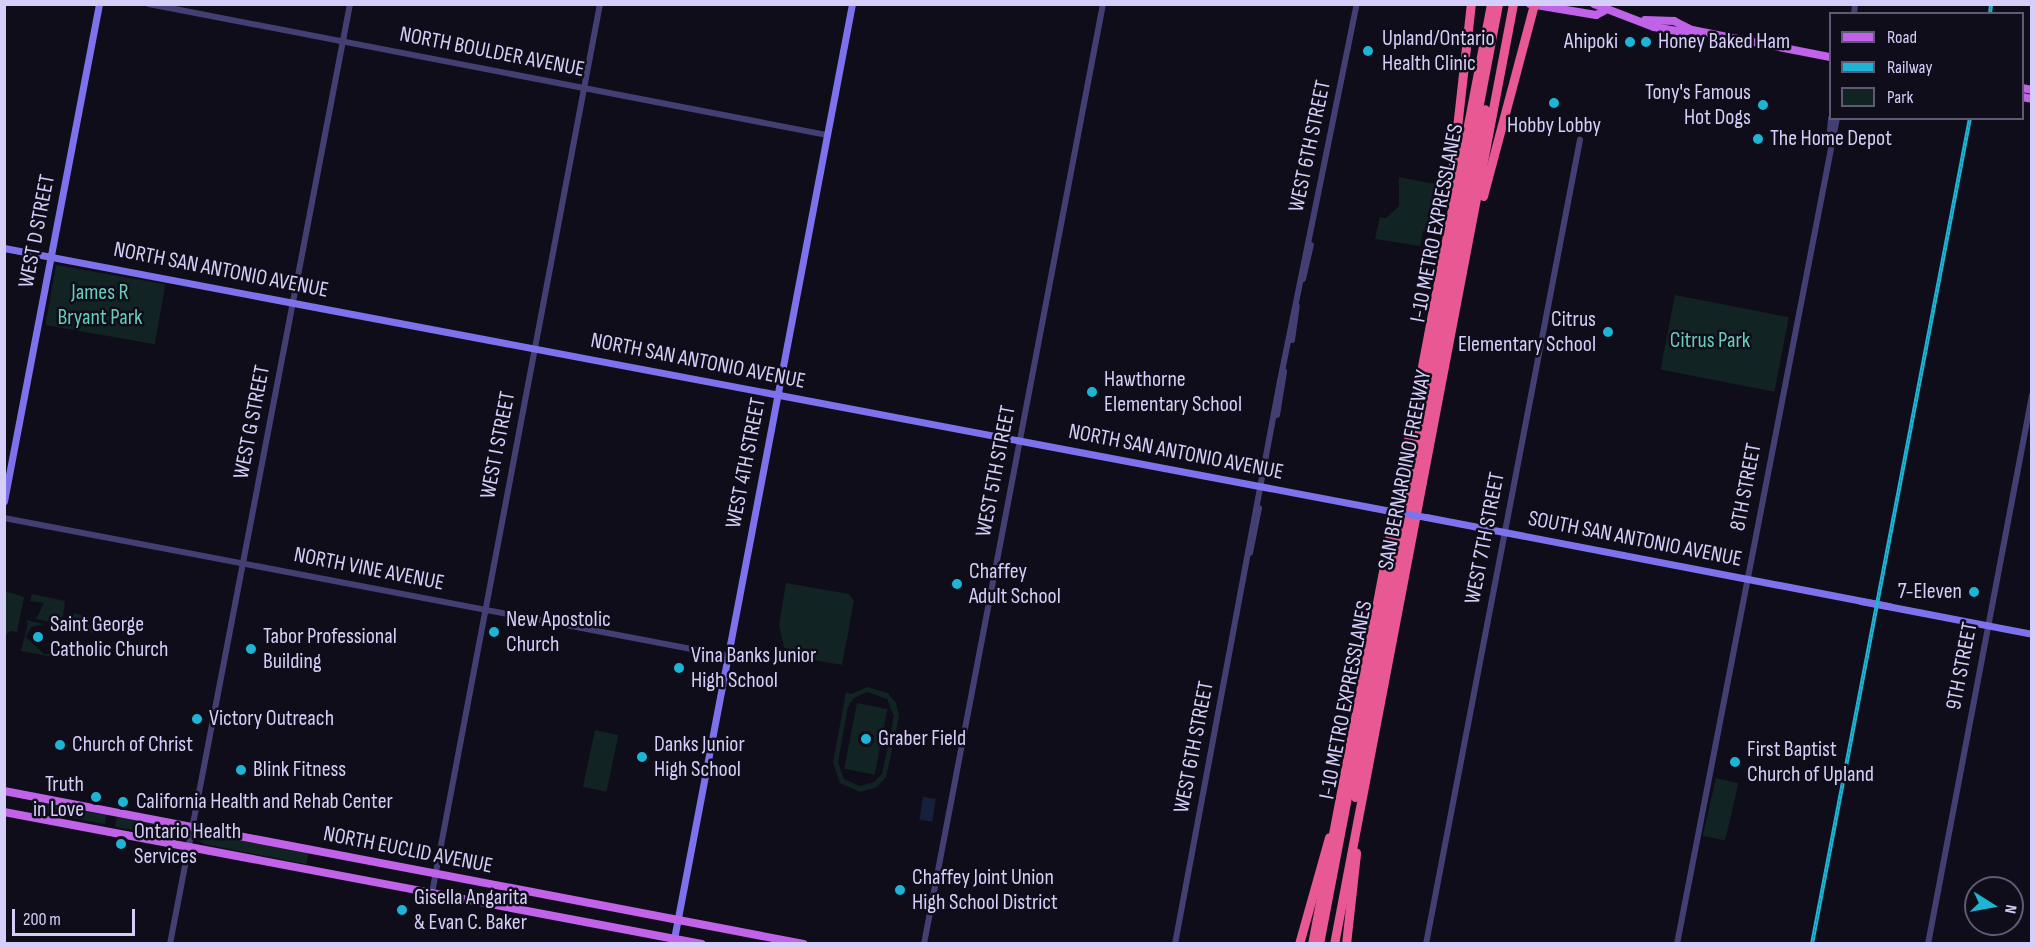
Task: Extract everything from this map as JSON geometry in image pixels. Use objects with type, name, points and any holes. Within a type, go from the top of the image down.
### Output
[{"type":"highway","points":[[1460,285],[1467,269],[1533,5]]},
{"type":"highway","name":"SAN BERNARDINO FREEWAY","points":[[1312,944],[1478,72],[1501,6]]},
{"type":"highway","name":"SAN BERNARDINO FREEWAY","points":[[1334,944],[1485,155],[1501,6]]},
{"type":"highway","name":"I-10 METRO EXPRESSLANES","points":[[1319,944],[1464,184],[1501,6]]},
{"type":"highway","name":"I-10 METRO EXPRESSLANES","points":[[1327,944],[1468,204],[1501,6]]},
{"type":"highway","points":[[1444,246],[1442,234],[1470,8]]},
{"type":"highway","points":[[1464,184],[1478,72]]},
{"type":"highway","points":[[1468,204],[1485,155]]},
{"type":"highway","points":[[1347,944],[1359,808]]},
{"type":"highway","points":[[1299,944],[1323,849],[1336,820]]},
{"type":"main road","name":"WEST D STREET","points":[[4,501],[99,4]]},
{"type":"main road","name":"WEST 4TH STREET","points":[[673,941],[852,4]]},
{"type":"main road","points":[[1594,4],[1645,20],[1656,18],[1684,23],[1692,30],[1829,57]]},
{"type":"main road","points":[[1533,5],[1596,15],[1604,8]]},
{"type":"main road","name":"NORTH SAN ANTONIO AVENUE","points":[[4,248],[1385,510]]},
{"type":"main road","name":"SOUTH SAN ANTONIO AVENUE","points":[[1385,510],[1861,601],[1876,607],[1890,606]]},
{"type":"main road","points":[[1861,601],[2031,634]]},
{"type":"main road","name":"NORTH EUCLID AVENUE","points":[[4,791],[804,944]]},
{"type":"main road","name":"NORTH EUCLID AVENUE","points":[[4,812],[432,892],[673,941],[702,944]]},
{"type":"street","name":"NORTH BOULDER AVENUE","points":[[149,4],[827,135]]},
{"type":"street","name":"WEST G STREET","points":[[170,944],[350,4]]},
{"type":"street","name":"WEST I STREET","points":[[432,892],[600,4]]},
{"type":"street","name":"WEST 5TH STREET","points":[[924,944],[1103,4]]},
{"type":"street","name":"WEST 6TH STREET","points":[[1175,944],[1297,302],[1306,270],[1312,226],[1357,4]]},
{"type":"street","name":"8TH STREET","points":[[1677,944],[1834,120]]},
{"type":"street","name":"WEST 7TH STREET","points":[[1426,944],[1580,140]]},
{"type":"street","name":"9TH STREET","points":[[1928,944],[2031,394]]},
{"type":"street","name":"NORTH VINE AVENUE","points":[[4,518],[728,656]]},
{"type":"green space","points":[[1399,177],[1445,186],[1436,233],[1423,231],[1420,246],[1375,239],[1380,217],[1386,218],[1399,206]]},
{"type":"green space","name":"James R Bryant Park","points":[[56,265],[165,284],[155,344],[45,325]]},
{"type":"green space","name":"Citrus Park","points":[[1675,295],[1789,317],[1774,392],[1660,370]]},
{"type":"green space","points":[[786,583],[849,594],[854,601],[842,665],[796,657],[784,647],[779,625]]},
{"type":"green space","points":[[5,591],[24,597],[17,632],[10,631],[6,635]]},
{"type":"green space","points":[[32,594],[65,601],[62,624],[36,619],[44,603],[30,601]]},
{"type":"green space","points":[[75,607],[74,613],[89,617],[88,625],[95,626],[94,633],[71,628]]},
{"type":"green space","points":[[26,620],[44,624],[31,627],[26,637],[44,654],[56,654],[53,657],[21,651],[28,624]]},
{"type":"green space","points":[[867,687],[888,693],[896,703],[899,717],[886,777],[877,787],[860,792],[840,783],[833,762],[846,692],[851,694]],"holes":[[[867,692],[887,699],[894,716],[882,774],[874,782],[860,786],[844,779],[838,762],[848,707],[854,698]]]},
{"type":"green space","name":"Graber Field","points":[[857,703],[887,709],[875,775],[844,769]]},
{"type":"green space","points":[[595,730],[618,735],[606,792],[583,787]]},
{"type":"green space","points":[[1716,778],[1738,783],[1725,841],[1703,835]]},
{"type":"green space","points":[[37,801],[107,815],[105,824],[35,811]]},
{"type":"green space","points":[[117,816],[177,827],[184,831],[183,838],[115,827]]},
{"type":"green space","points":[[205,833],[309,852],[306,864],[204,844],[199,841],[200,834]]},
{"type":"water","points":[[923,797],[936,799],[932,822],[919,820]]},
{"type":"railway","points":[[1990,12],[1991,4]]},
{"type":"railway","points":[[1812,944],[1970,120]]},
{"type":"place","name":"Ahipoki","points":[[1630,42]]},
{"type":"place","name":"Honey Baked Ham","points":[[1646,42]]},
{"type":"place","name":"Upland/Ontario Health Clinic","points":[[1368,51]]},
{"type":"place","name":"Hobby Lobby","points":[[1554,103]]},
{"type":"place","name":"Tony's Famous Hot Dogs","points":[[1763,105]]},
{"type":"place","name":"The Home Depot","points":[[1758,139]]},
{"type":"place","name":"Citrus Elementary School","points":[[1608,332]]},
{"type":"place","name":"Hawthorne Elementary School","points":[[1092,392]]},
{"type":"place","name":"Chaffey Adult School","points":[[957,584]]},
{"type":"place","name":"7-Eleven","points":[[1974,592]]},
{"type":"place","name":"New Apostolic Church","points":[[494,632]]},
{"type":"place","name":"Saint George Catholic Church","points":[[38,637]]},
{"type":"place","name":"Tabor Professional Building","points":[[251,649]]},
{"type":"place","name":"Vina Banks Junior High School","points":[[679,668]]},
{"type":"place","name":"Victory Outreach","points":[[197,719]]},
{"type":"place","name":"Graber Field","points":[[866,739]]},
{"type":"place","name":"Church of Christ","points":[[60,745]]},
{"type":"place","name":"Danks Junior High School","points":[[642,757]]},
{"type":"place","name":"First Baptist Church of Upland","points":[[1735,762]]},
{"type":"place","name":"Blink Fitness","points":[[241,770]]},
{"type":"place","name":"Truth in Love","points":[[96,797]]},
{"type":"place","name":"California Health and Rehab Center","points":[[123,802]]},
{"type":"place","name":"Ontario Health Services","points":[[121,844]]},
{"type":"place","name":"Chaffey Joint Union High School District","points":[[900,890]]},
{"type":"place","name":"Gisella Angarita & Evan C. Baker","points":[[402,910]]}]
